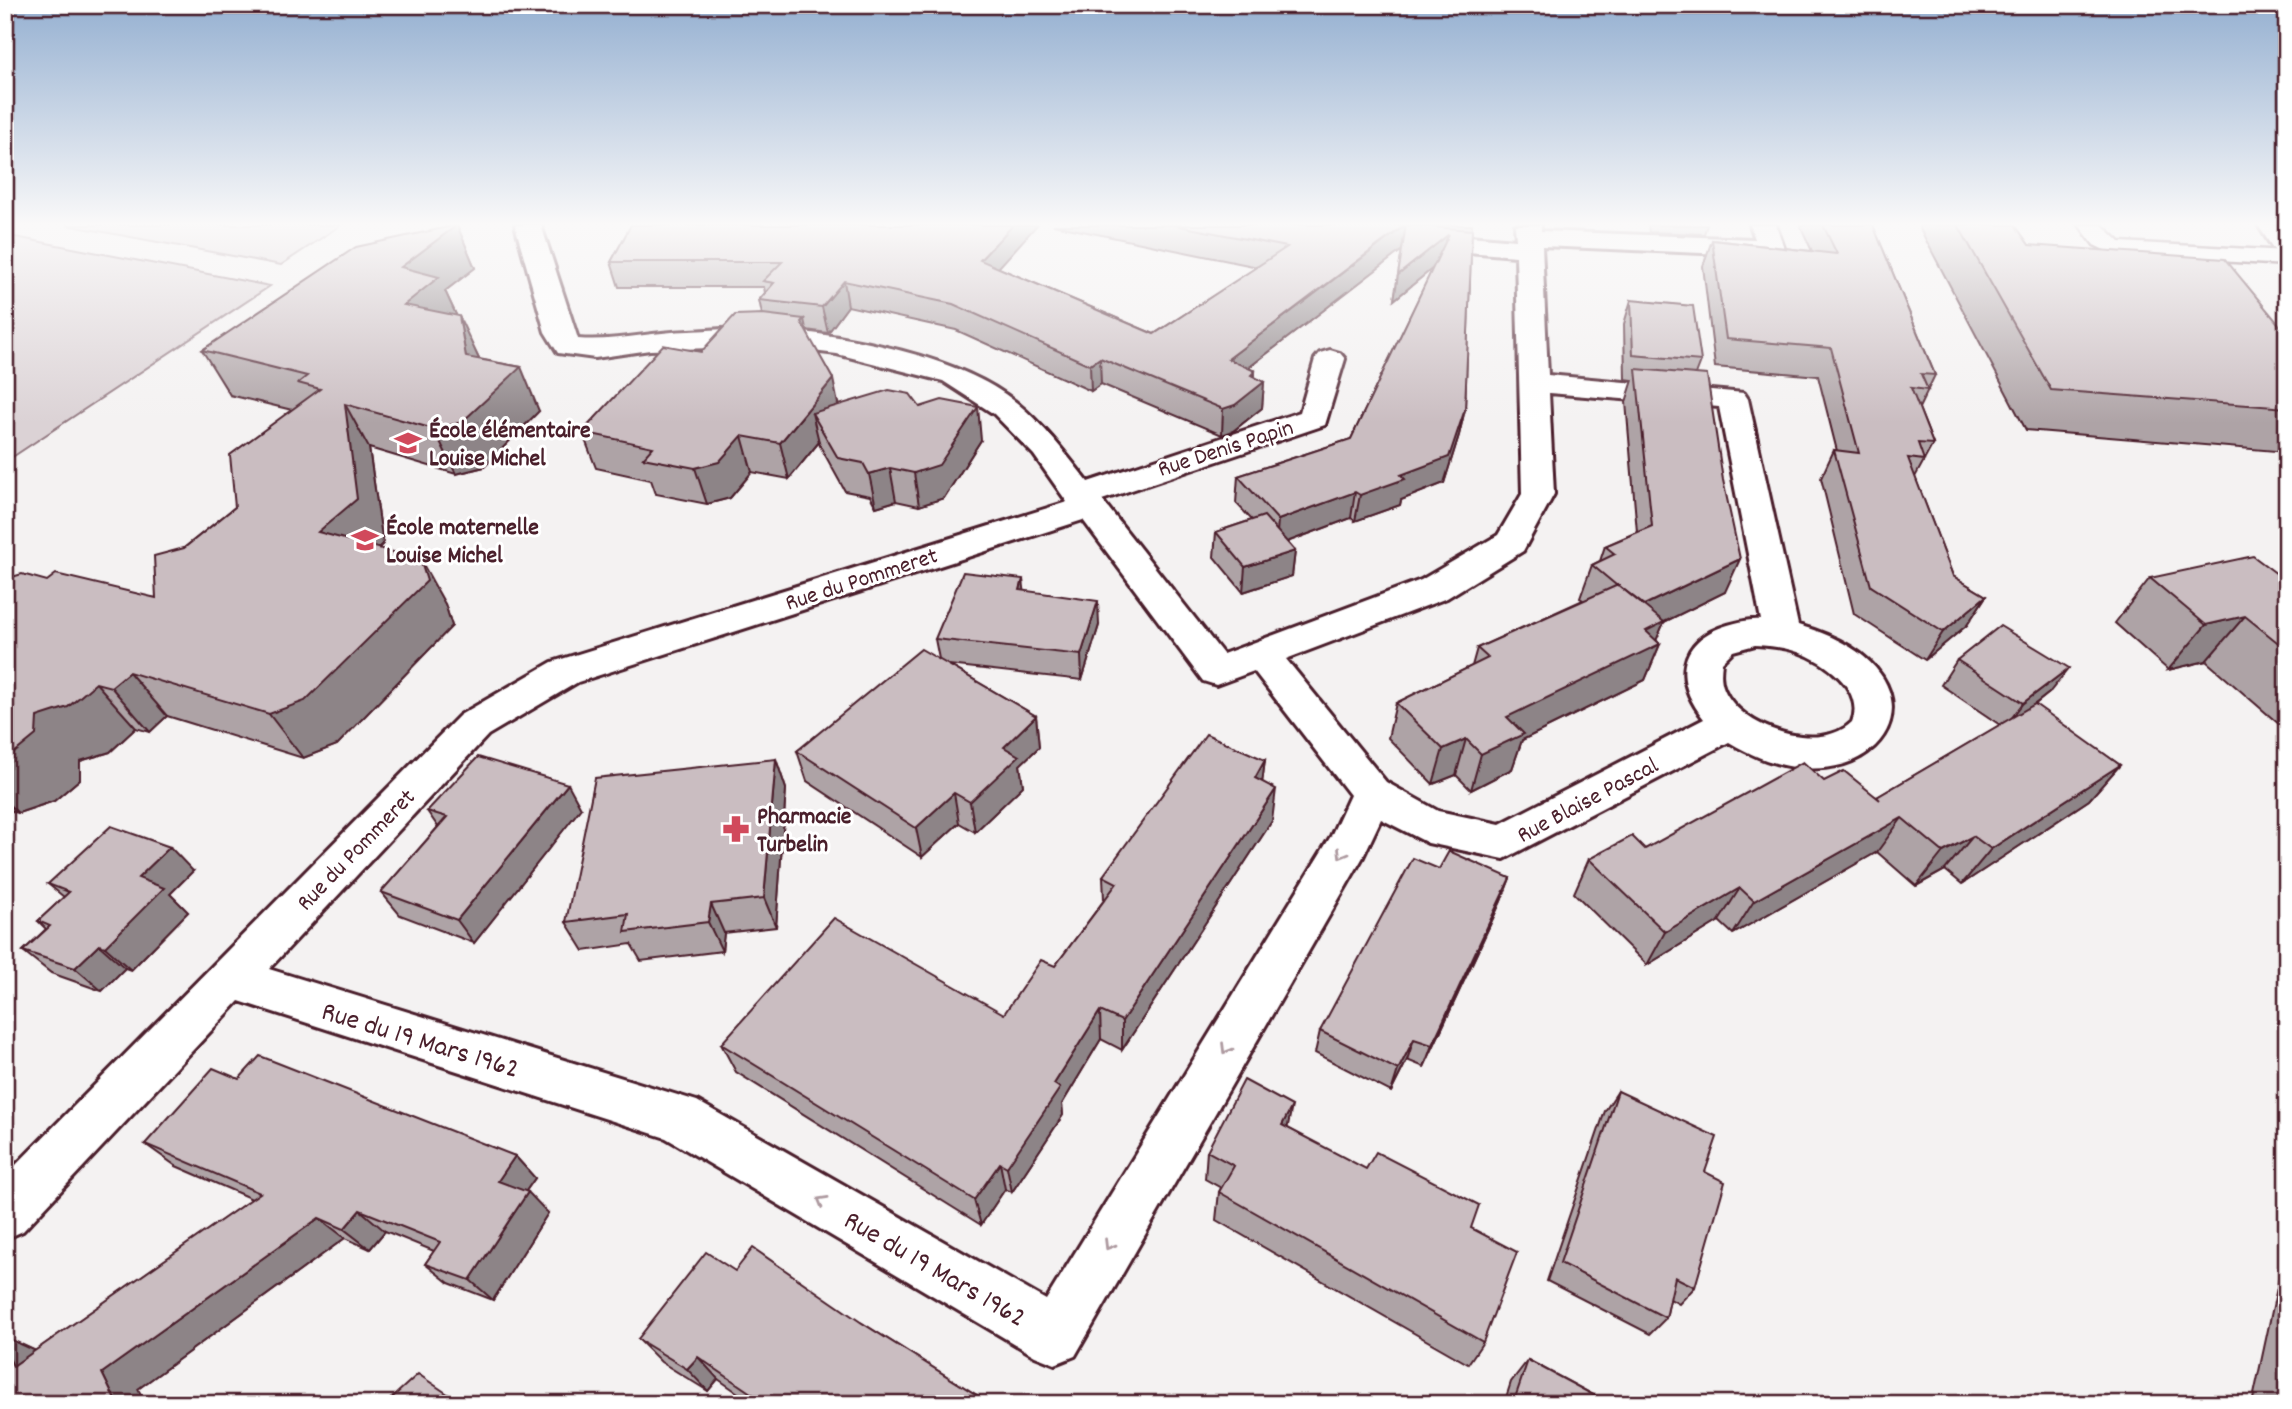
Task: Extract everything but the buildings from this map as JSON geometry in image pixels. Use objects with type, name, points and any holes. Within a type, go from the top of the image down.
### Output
[{"type":"street","points":[[547,291],[559,332],[568,346],[595,349],[650,341],[772,337],[838,345],[953,375],[1005,408],[1045,448],[1216,671],[1434,589],[1511,543],[1538,494],[1531,291]]},
{"type":"street","name":"Rue Denis Papin","points":[[1083,501],[1314,418],[1330,359]]},
{"type":"street","points":[[1535,383],[1733,399],[1782,634]]},
{"type":"street","name":"Rue du Pommeret","points":[[5,1213],[474,725],[565,672],[1083,501]]},
{"type":"street","points":[[1755,632],[1782,634],[1809,641],[1834,654],[1855,670],[1869,689],[1875,709],[1871,727],[1859,741],[1839,750],[1812,753],[1784,749],[1755,739],[1731,723],[1712,703],[1702,683],[1702,663],[1712,648],[1730,637],[1755,632]]},
{"type":"street","name":"Rue Blaise Pascal","points":[[1261,654],[1372,793],[1428,826],[1504,842],[1731,723]]},
{"type":"street","name":"Rue du 19 Mars 1962","points":[[230,978],[679,1118],[1055,1336],[1348,845],[1372,793]]},
{"type":"shaded area","points":[[5,291],[263,291],[5,462]]},
{"type":"place","name":"École élémentaire Louise Michel","points":[[408,443]]},
{"type":"place","name":"École maternelle Louise Michel","points":[[365,540]]},
{"type":"place","name":"Pharmacie Turbelin","points":[[736,829]]}]
